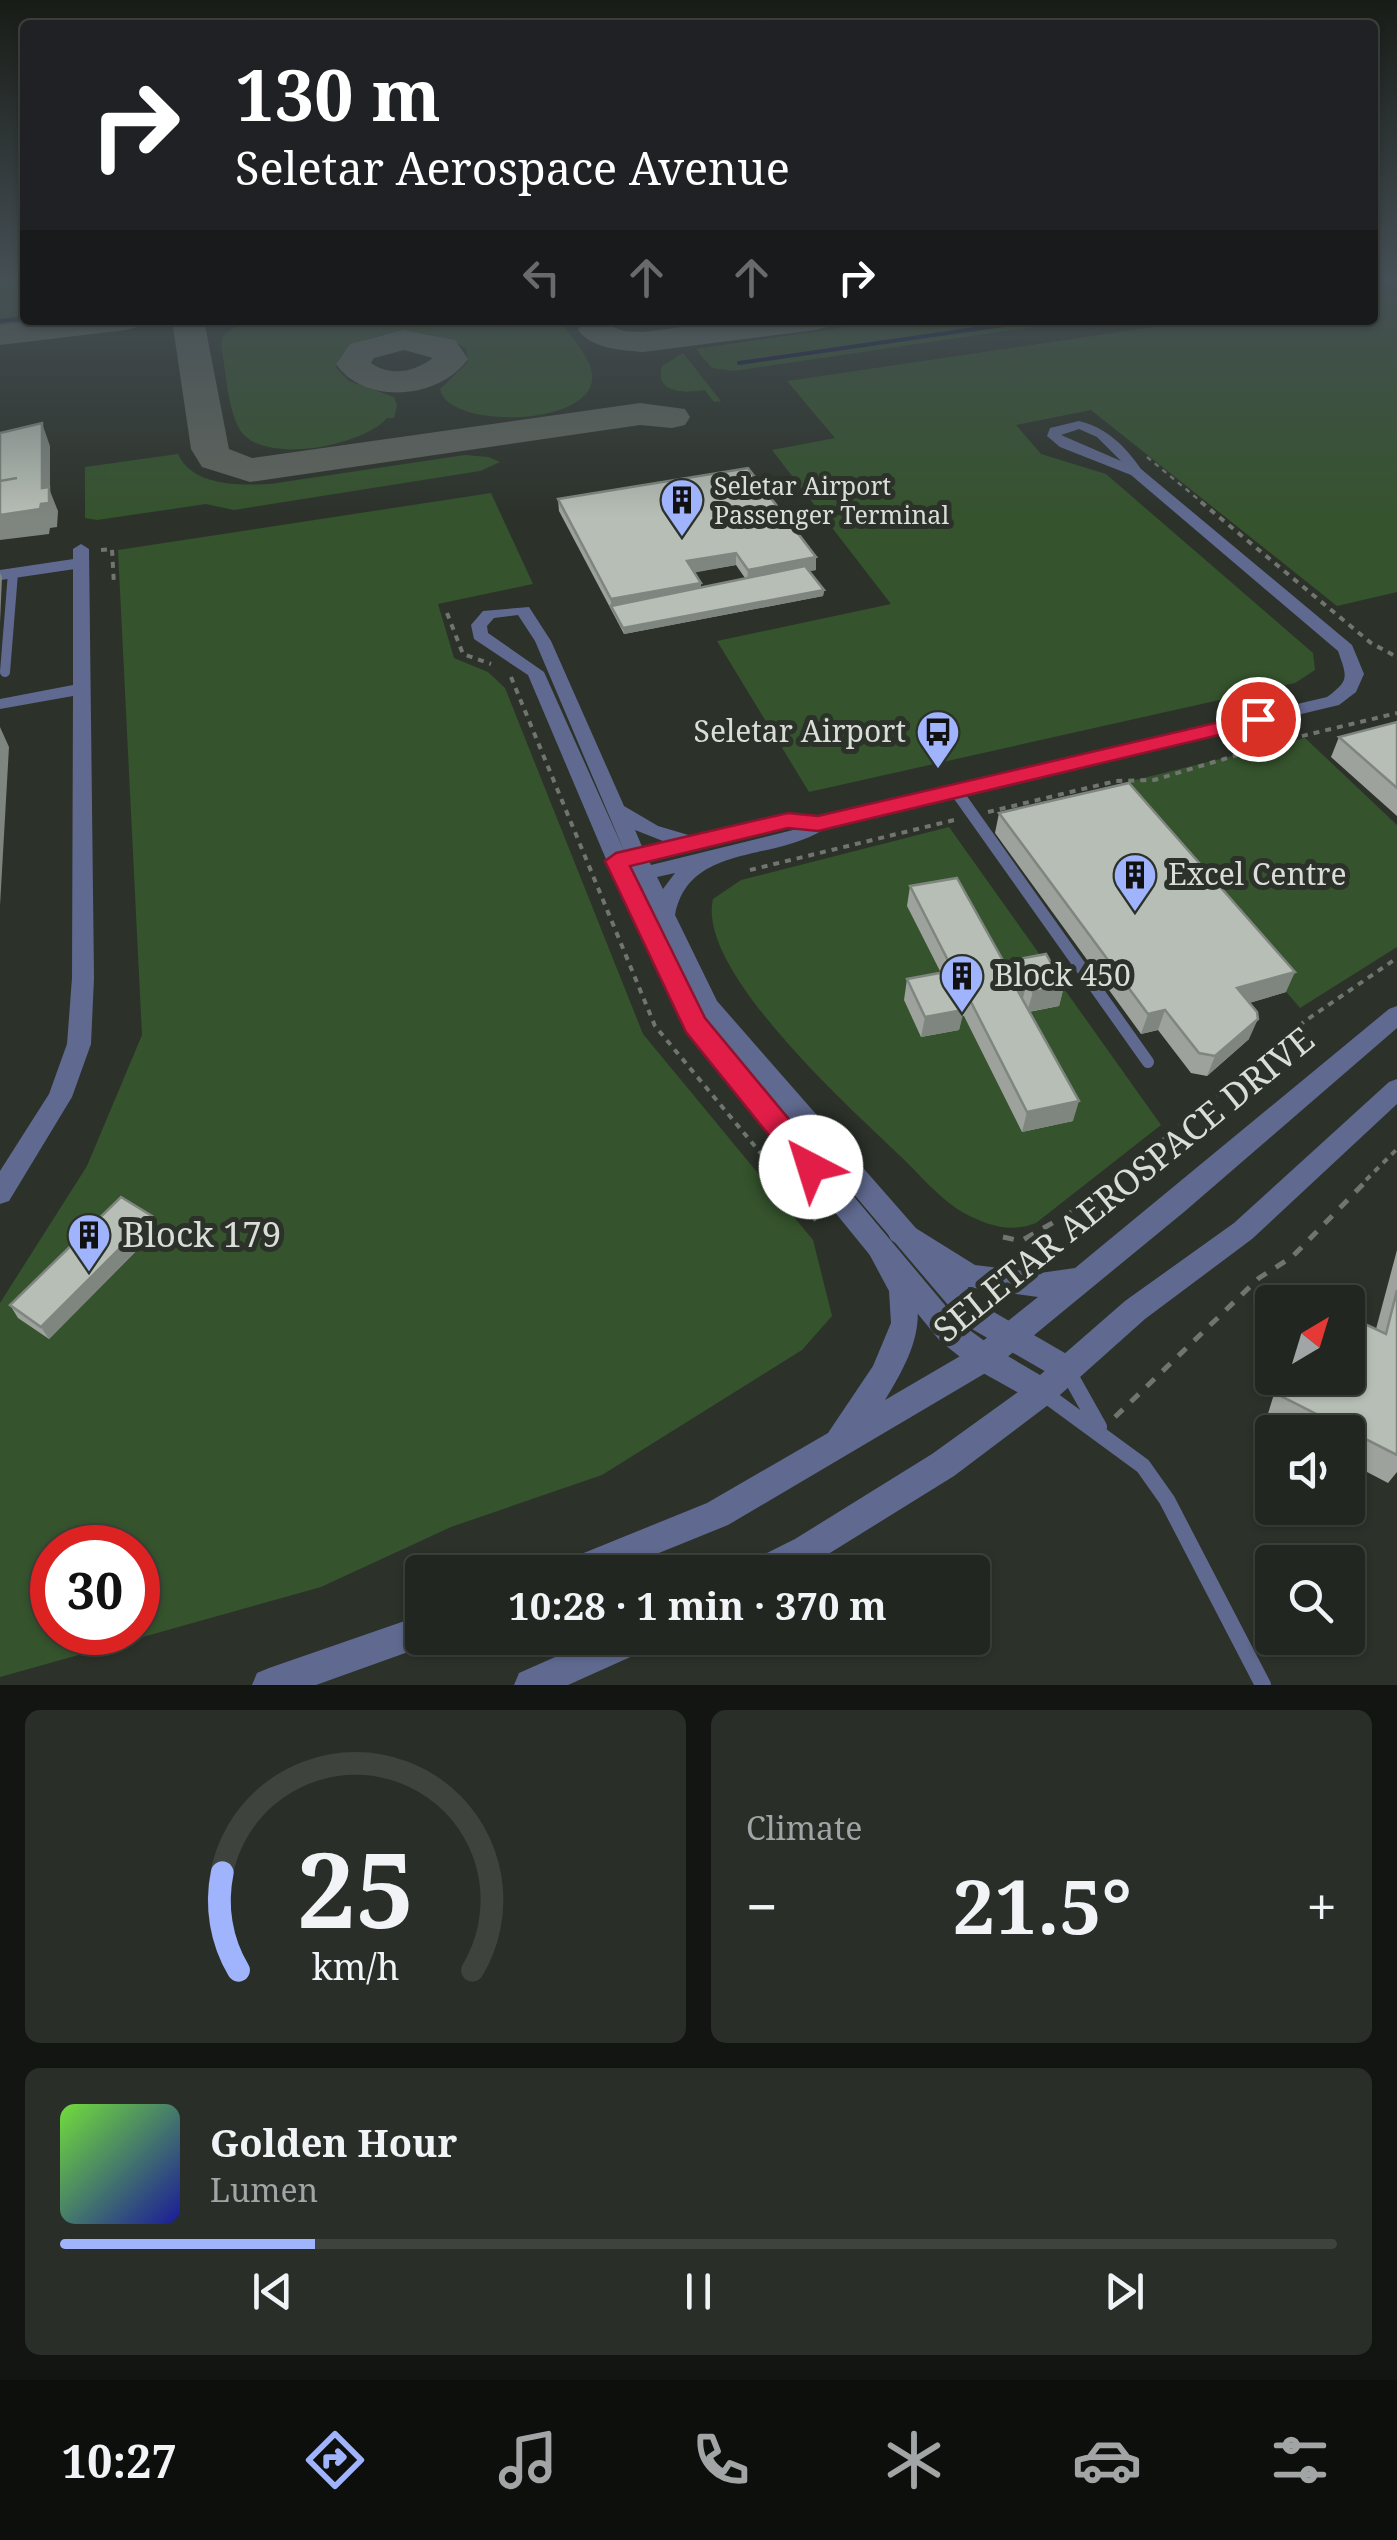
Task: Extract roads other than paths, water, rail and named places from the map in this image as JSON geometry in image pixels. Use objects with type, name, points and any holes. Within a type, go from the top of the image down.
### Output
[{"type":"street","points":[[631,867],[800,836],[818,824],[1333,701],[1350,688],[1356,674],[1346,649],[1136,472],[1125,454],[1098,432],[1072,425],[1055,431],[1054,436],[1065,444],[1136,472]]},
{"type":"street","points":[[0,1193],[60,1097],[78,1044],[83,978],[81,555]]},
{"type":"street","points":[[1042,1392],[984,1358],[950,1332],[890,1240],[708,1006],[664,914],[631,867],[617,810],[568,721],[535,672],[480,635],[479,625],[489,614],[514,608],[528,616],[568,721],[695,1025],[890,1240],[975,1316],[1066,1370]]},
{"type":"street","points":[[0,704],[81,689]]},
{"type":"street","points":[[617,810],[651,831],[702,851]]},
{"type":"street","points":[[664,914],[666,899],[702,851]]},
{"type":"street","name":"SELETAR AEROSPACE DRIVE","points":[[617,1555],[717,1514],[984,1358],[1397,1015]]},
{"type":"street","points":[[796,1555],[943,1465],[1042,1392],[1134,1310],[1243,1231],[1397,1089]]},
{"type":"street","points":[[890,1240],[970,1277],[1040,1285],[1081,1280]]},
{"type":"street","points":[[836,1445],[891,1360],[904,1328],[906,1302],[890,1240]]},
{"type":"street","points":[[268,1685],[405,1637]]},
{"type":"street","points":[[531,1685],[597,1655]]},
{"type":"lane","points":[[0,575],[81,555]]},
{"type":"lane","points":[[5,672],[13,573]]},
{"type":"lane","points":[[956,791],[1148,1062]]},
{"type":"lane","points":[[985,832],[1003,828]]},
{"type":"lane","points":[[1066,1370],[1100,1431]]},
{"type":"lane","points":[[1042,1392],[1144,1466],[1167,1500],[1257,1680]]},
{"type":"waterway","points":[[739,363],[762,360]]},
{"type":"place","name":"Seletar Airport Passenger Terminal","points":[[682,538]]},
{"type":"place","name":"Seletar Airport","points":[[938,770]]},
{"type":"place","name":"Excel Centre","points":[[1135,913]]},
{"type":"place","name":"Block 450","points":[[962,1014]]},
{"type":"place","name":"Block 179","points":[[89,1273]]}]
